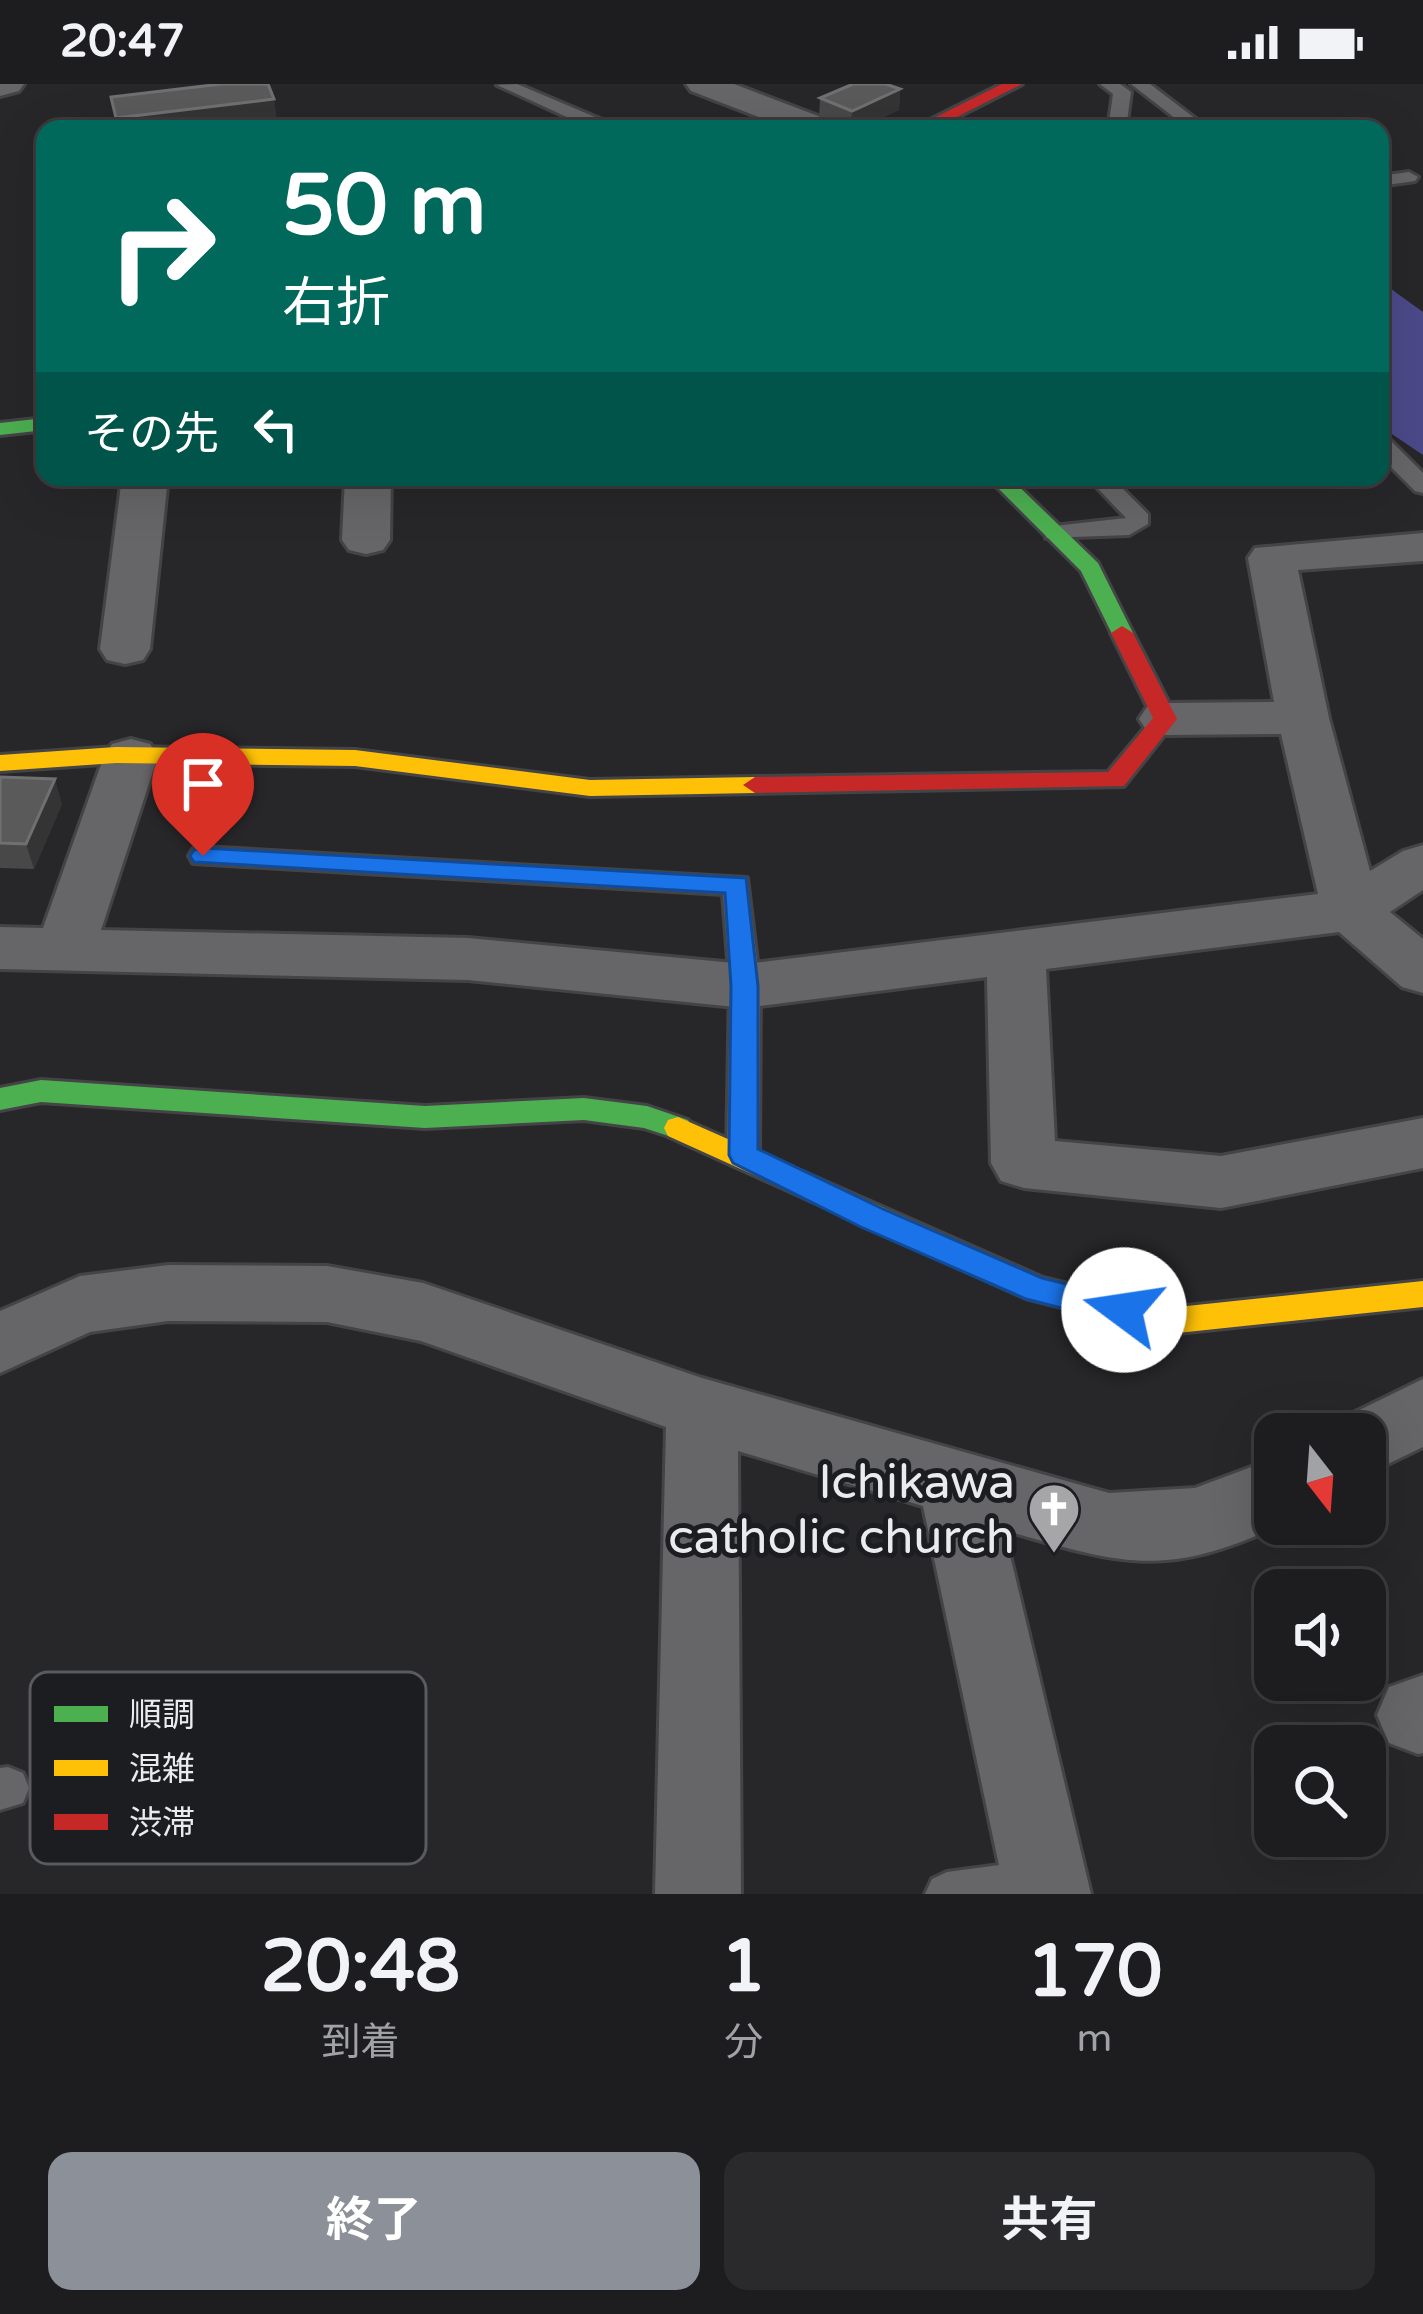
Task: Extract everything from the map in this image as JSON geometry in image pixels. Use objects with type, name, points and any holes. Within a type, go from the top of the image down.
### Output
[{"type":"street","points":[[703,84],[797,120]]},
{"type":"street","points":[[939,120],[1014,84]]},
{"type":"street","points":[[0,430],[36,425]]},
{"type":"street","points":[[125,650],[144,486]]},
{"type":"street","points":[[366,540],[368,486]]},
{"type":"street","points":[[1007,486],[1090,568],[1165,719]]},
{"type":"street","points":[[1423,547],[1272,558],[1303,718],[1351,910],[1423,972]]},
{"type":"street","points":[[1165,719],[1303,718]]},
{"type":"street","points":[[0,763],[131,756],[356,758],[590,788],[1063,784],[1115,780],[1165,719]]},
{"type":"street","points":[[65,950],[131,756]]},
{"type":"street","points":[[0,948],[468,959],[745,986],[1351,910],[1423,864]]},
{"type":"street","points":[[1016,955],[1024,1163],[1221,1182],[1423,1143]]},
{"type":"street","points":[[0,1099],[41,1091],[431,1117],[564,1106],[648,1114],[1037,1289],[1168,1321],[1423,1294]]},
{"type":"street","points":[[0,1342],[80,1305],[168,1293],[327,1294],[423,1312],[702,1409],[1109,1527],[1166,1531],[1223,1518],[1254,1502]]},
{"type":"street","points":[[698,1894],[702,1409]]},
{"type":"street","points":[[1386,1431],[1423,1410]]},
{"type":"street","points":[[955,1480],[1046,1887]]},
{"type":"lane","points":[[508,84],[587,120]]},
{"type":"lane","points":[[1108,84],[1123,92],[1118,120]]},
{"type":"lane","points":[[1139,84],[1188,120]]},
{"type":"lane","points":[[1389,180],[1409,177]]},
{"type":"lane","points":[[1389,452],[1423,485]]},
{"type":"lane","points":[[1054,533],[1129,528],[1140,519],[1107,486]]},
{"type":"lane","points":[[203,856],[737,884],[745,986],[743,1155]]},
{"type":"lane","points":[[947,1894],[1046,1887]]},
{"type":"shaded area","points":[[1389,287],[1423,312],[1423,455],[1389,432]]},
{"type":"building","points":[[221,84],[268,84],[274,99],[116,118],[111,97]]},
{"type":"building","points":[[853,84],[900,89],[852,111],[820,98]]},
{"type":"building","points":[[0,777],[55,779],[26,844],[0,843]]},
{"type":"traffic: fast","points":[[0,429],[36,425]]},
{"type":"traffic: fast","points":[[1006,486],[1090,568],[1122,633]]},
{"type":"traffic: fast","points":[[0,1099],[41,1091],[425,1117],[584,1109],[647,1117],[678,1128]]},
{"type":"traffic: slow","points":[[0,763],[116,755],[355,758],[590,788],[755,785]]},
{"type":"traffic: slow","points":[[678,1128],[1037,1289],[1168,1321],[1423,1294]]},
{"type":"traffic: jam","points":[[939,120],[1014,84]]},
{"type":"traffic: jam","points":[[755,785],[1115,780],[1165,719],[1122,633]]},
{"type":"place","name":"Ichikawa catholic church","points":[[1054,1555]]},
{"type":"route","points":[[203,856],[737,884],[745,986],[743,1155],[872,1218],[1037,1289],[1124,1310]]}]
